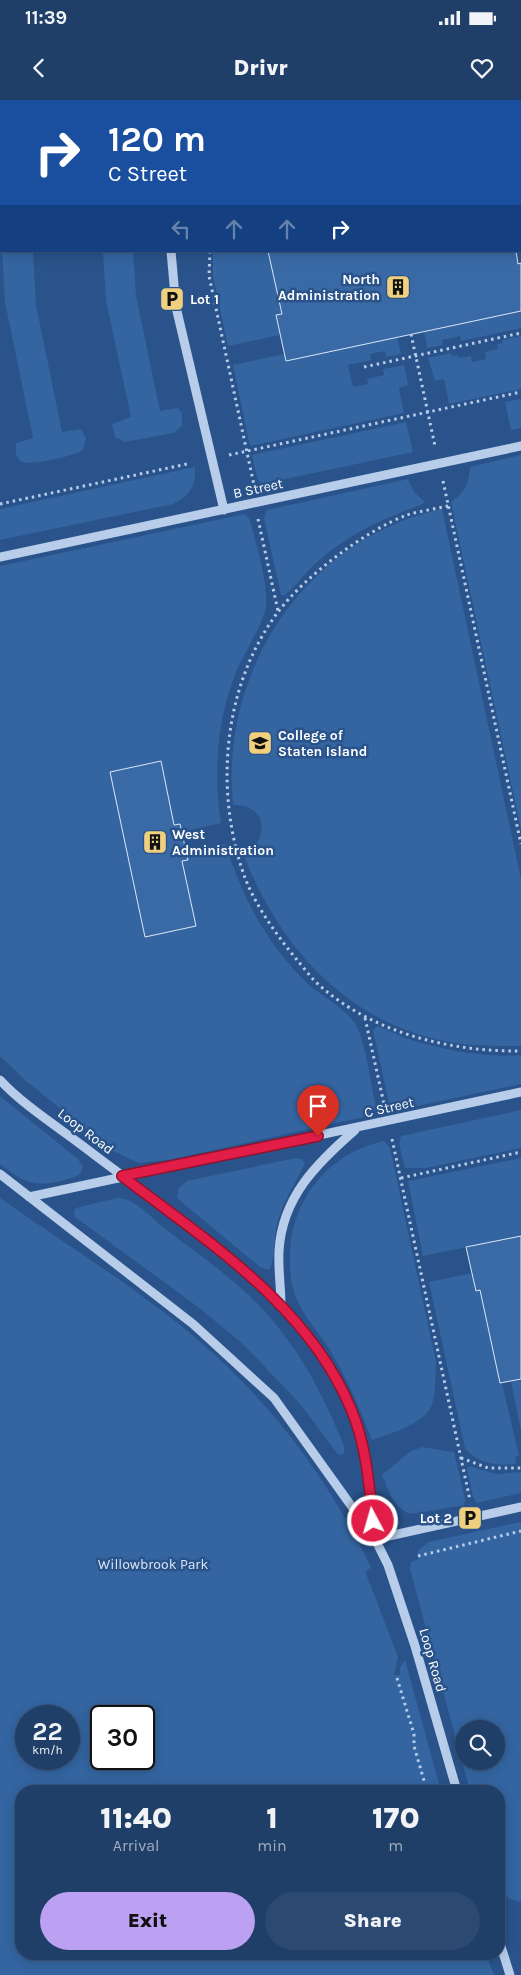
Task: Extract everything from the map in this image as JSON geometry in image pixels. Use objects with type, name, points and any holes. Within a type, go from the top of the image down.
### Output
[{"type":"street","points":[[171,252],[176,308],[224,510]]},
{"type":"street","name":"B Street","points":[[0,558],[521,446]]},
{"type":"street","name":"Loop Road","points":[[0,1080],[122,1176],[236,1262],[306,1333],[332,1372],[352,1410],[368,1466],[375,1539]]},
{"type":"street","name":"C Street","points":[[29,1197],[122,1176],[357,1129],[521,1092]]},
{"type":"street","points":[[281,1306],[279,1251],[283,1227],[295,1198],[310,1172],[357,1129]]},
{"type":"street","name":"Loop Road","points":[[0,1174],[193,1324],[274,1398],[375,1539],[388,1565],[455,1785]]},
{"type":"street","points":[[375,1539],[521,1507]]},
{"type":"street","points":[[505,1959],[510,1975]]},
{"type":"path","points":[[210,252],[209,276],[254,484]]},
{"type":"path","points":[[364,367],[521,333]]},
{"type":"path","points":[[411,334],[435,447]]},
{"type":"path","points":[[221,457],[521,392]]},
{"type":"path","points":[[0,504],[187,464]]},
{"type":"path","points":[[441,473],[521,844]]},
{"type":"path","points":[[448,506],[407,515],[365,536],[321,568],[278,611],[255,648],[232,712],[226,774],[233,832],[244,876],[276,936],[318,985],[364,1017],[444,1045],[488,1052],[521,1051]]},
{"type":"path","points":[[257,514],[278,611]]},
{"type":"path","points":[[364,1017],[386,1112]]},
{"type":"path","points":[[392,1139],[474,1518]]},
{"type":"path","points":[[401,1178],[521,1152]]},
{"type":"path","points":[[461,1458],[488,1468],[521,1468]]},
{"type":"path","points":[[418,1556],[521,1531]]},
{"type":"path","points":[[397,1678],[414,1734],[414,1746],[426,1785]]},
{"type":"green space","points":[[2,252],[33,252],[36,305],[62,432],[81,429],[86,438],[83,450],[61,458],[32,463],[20,461],[16,454],[16,443],[33,438],[5,302]]},
{"type":"green space","points":[[103,252],[133,252],[136,296],[160,411],[178,408],[182,413],[182,426],[173,433],[125,442],[115,437],[112,424],[131,417],[106,301]]},
{"type":"green space","points":[[213,252],[268,252],[282,314],[276,315],[280,335],[228,346],[213,276]]},
{"type":"green space","points":[[521,311],[521,328],[461,341],[460,336],[442,340],[443,345],[427,348],[424,331]]},
{"type":"green space","points":[[521,336],[521,389],[449,404],[444,379],[435,381],[428,358],[451,353],[452,356],[458,355],[459,358],[471,356],[472,362],[486,359],[485,352],[498,349],[497,344],[503,343],[502,340]]},
{"type":"green space","points":[[397,337],[401,354],[386,357],[385,351],[370,354],[371,360],[348,365],[353,387],[368,384],[367,379],[384,375],[383,369],[404,365],[408,385],[399,388],[404,413],[250,446],[233,365],[284,354],[286,361]]},
{"type":"green space","points":[[521,399],[521,428],[511,430],[505,402]]},
{"type":"green space","points":[[406,422],[413,452],[262,484],[257,478],[252,455]]},
{"type":"green space","points":[[521,455],[521,830],[451,502],[460,495],[465,487],[469,478],[470,467]]},
{"type":"green space","points":[[195,467],[191,490],[184,498],[173,504],[0,540],[0,509]]},
{"type":"green space","points":[[408,479],[414,492],[424,501],[423,504],[380,521],[339,544],[311,568],[285,595],[281,595],[264,518],[267,510]]},
{"type":"green space","points":[[442,509],[521,879],[521,1046],[460,1044],[422,1035],[386,1022],[355,1003],[326,980],[301,954],[279,924],[260,891],[244,856],[258,841],[261,832],[259,816],[245,806],[233,805],[232,755],[241,706],[257,660],[282,617],[313,580],[350,548],[394,525]]},
{"type":"green space","points":[[245,514],[250,520],[261,563],[266,606],[257,630],[236,672],[221,728],[218,747],[217,785],[221,823],[182,832],[180,824],[174,825],[161,761],[110,772],[182,861],[186,852],[225,844],[240,883],[257,919],[279,952],[307,983],[347,1014],[356,1025],[366,1054],[376,1106],[373,1115],[168,1160],[139,1163],[113,1151],[26,1081],[0,1056],[0,566]]},
{"type":"green space","points":[[377,1026],[405,1038],[448,1049],[477,1054],[521,1055],[521,1084],[394,1111],[389,1103],[373,1030]]},
{"type":"green space","points":[[0,1096],[78,1159],[83,1167],[80,1174],[61,1181],[42,1184],[28,1182],[0,1164]]},
{"type":"green space","points":[[521,1110],[521,1148],[426,1168],[405,1168],[399,1144],[401,1136]]},
{"type":"green space","points":[[384,1141],[390,1148],[436,1362],[435,1392],[430,1409],[417,1422],[372,1440],[342,1372],[297,1300],[292,1284],[290,1258],[292,1237],[297,1217],[305,1199],[316,1183],[330,1168],[346,1156],[364,1147]]},
{"type":"green space","points":[[296,1158],[302,1159],[305,1163],[278,1219],[273,1257],[269,1270],[260,1267],[177,1198],[178,1189],[187,1181]]},
{"type":"green space","points":[[521,1158],[521,1236],[423,1256],[408,1181]]},
{"type":"green space","name":"Willowbrook Park","points":[[0,1198],[138,1293],[191,1334],[263,1403],[304,1454],[340,1509],[371,1568],[365,1571],[398,1657],[394,1675],[400,1675],[400,1668],[405,1660],[439,1785],[15,1785],[15,1960],[488,1960],[494,1975],[0,1975]]},
{"type":"green space","points":[[117,1198],[136,1204],[235,1283],[273,1321],[295,1350],[314,1381],[344,1446],[344,1454],[339,1455],[336,1452],[301,1405],[243,1344],[198,1307],[75,1217],[74,1212],[76,1208]]},
{"type":"green space","points":[[472,1273],[475,1290],[480,1290],[500,1383],[502,1383],[519,1456],[515,1457],[516,1464],[502,1465],[481,1461],[465,1448],[429,1282]]},
{"type":"green space","points":[[521,1379],[521,1431],[511,1381]]},
{"type":"green space","points":[[422,1447],[454,1452],[465,1499],[464,1505],[412,1514],[396,1504],[382,1475],[411,1451]]},
{"type":"green space","points":[[469,1466],[496,1474],[521,1472],[521,1493],[476,1503],[467,1469]]},
{"type":"green space","points":[[521,1522],[521,1902],[510,1899],[505,1895],[505,1785],[468,1785],[464,1770],[505,1770],[505,1720],[455,1720],[455,1736],[410,1569],[411,1562],[419,1559],[417,1552],[428,1542]]},
{"type":"building","name":"North Administration","points":[[268,252],[516,252],[518,264],[521,263],[521,311],[286,361],[276,315],[282,314]]},
{"type":"building","name":"West Administration","points":[[161,761],[174,825],[180,824],[188,860],[182,861],[196,926],[145,937],[110,772]]},
{"type":"building","points":[[521,1236],[521,1379],[500,1383],[480,1290],[476,1291],[466,1247]]},
{"type":"place","name":"North Administration","points":[[398,287]]},
{"type":"place","name":"Lot 1","points":[[172,299]]},
{"type":"place","name":"College of Staten Island","points":[[260,743]]},
{"type":"place","name":"West Administration","points":[[155,842]]},
{"type":"place","name":"Lot 2","points":[[470,1518]]},
{"type":"route","points":[[318,1136],[122,1176],[236,1262],[273,1297],[306,1333],[332,1372],[352,1410],[368,1466],[373,1521]]}]
